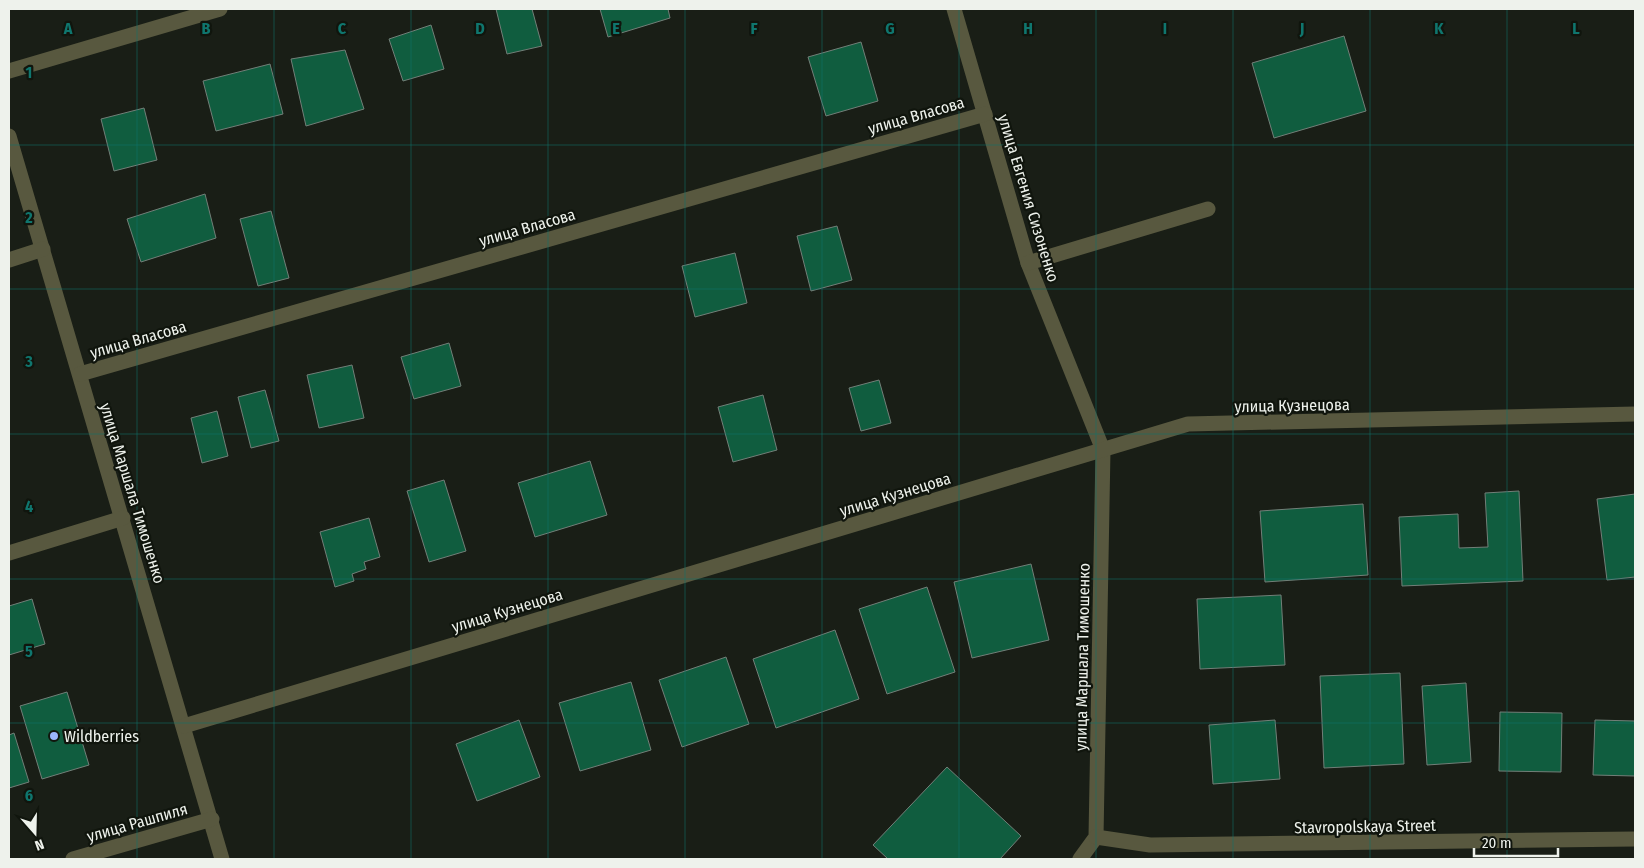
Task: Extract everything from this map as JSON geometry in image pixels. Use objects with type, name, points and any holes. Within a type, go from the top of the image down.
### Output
[{"type":"street","points":[[9,71],[220,9]]},
{"type":"street","name":"улица Евгения Сизоненко","points":[[954,9],[1028,263],[1103,450]]},
{"type":"street","name":"улица Власова","points":[[80,374],[984,114]]},
{"type":"street","name":"улица Маршала Тимошенко","points":[[9,136],[212,819],[222,859]]},
{"type":"street","points":[[1028,263],[1208,209]]},
{"type":"street","points":[[9,260],[43,249]]},
{"type":"street","name":"улица Кузнецова","points":[[184,726],[1188,424],[1635,414]]},
{"type":"street","name":"улица Маршала Тимошенко","points":[[1096,836],[1103,450]]},
{"type":"street","points":[[9,553],[123,518]]},
{"type":"street","name":"улица Рашпиля","points":[[73,859],[212,819]]},
{"type":"street","points":[[1080,859],[1096,836]]},
{"type":"street","name":"Stavropolskaya Street","points":[[1096,836],[1150,845],[1635,839]]},
{"type":"building","points":[[496,9],[532,9],[542,46],[507,54]]},
{"type":"building","points":[[600,9],[668,9],[670,18],[608,37]]},
{"type":"building","points":[[431,25],[444,69],[403,81],[389,39]]},
{"type":"building","points":[[1344,36],[1366,111],[1274,138],[1252,63]]},
{"type":"building","points":[[861,42],[878,101],[826,116],[808,57]]},
{"type":"building","points":[[345,50],[364,109],[306,126],[291,59]]},
{"type":"building","points":[[270,64],[283,114],[216,131],[203,81]]},
{"type":"building","points":[[144,108],[157,160],[114,171],[101,119]]},
{"type":"building","points":[[205,194],[216,238],[141,262],[127,219]]},
{"type":"building","points":[[271,211],[289,278],[258,286],[240,219]]},
{"type":"building","points":[[837,226],[852,280],[811,291],[797,236]]},
{"type":"building","points":[[735,253],[747,303],[695,317],[682,266]]},
{"type":"building","points":[[449,343],[461,386],[414,399],[401,357]]},
{"type":"building","points":[[352,365],[364,418],[319,428],[307,375]]},
{"type":"building","points":[[879,380],[891,423],[861,431],[849,388]]},
{"type":"building","points":[[265,390],[279,441],[251,448],[238,397]]},
{"type":"building","points":[[763,395],[777,450],[733,462],[718,407]]},
{"type":"building","points":[[217,411],[228,456],[202,463],[191,418]]},
{"type":"building","points":[[590,461],[607,515],[535,537],[518,483]]},
{"type":"building","points":[[444,480],[466,551],[429,562],[407,491]]},
{"type":"building","points":[[1519,491],[1523,581],[1402,586],[1399,517],[1458,514],[1459,548],[1488,547],[1485,493]]},
{"type":"building","points":[[1635,494],[1635,577],[1607,580],[1597,499]]},
{"type":"building","points":[[1363,504],[1368,575],[1265,582],[1260,511]]},
{"type":"building","points":[[369,518],[380,557],[364,562],[366,569],[352,574],[354,581],[335,587],[320,532]]},
{"type":"building","points":[[1031,564],[1049,640],[972,658],[954,582]]},
{"type":"building","points":[[927,587],[955,672],[887,694],[859,609]]},
{"type":"building","points":[[1281,595],[1285,665],[1200,669],[1197,599]]},
{"type":"building","points":[[32,599],[45,644],[9,655],[9,606]]},
{"type":"building","points":[[835,630],[859,699],[776,728],[753,659]]},
{"type":"building","points":[[726,657],[749,724],[682,747],[659,680]]},
{"type":"building","points":[[1400,673],[1404,764],[1324,768],[1320,676]]},
{"type":"building","points":[[631,682],[651,750],[580,771],[559,703]]},
{"type":"building","points":[[1466,683],[1471,762],[1427,765],[1422,686]]},
{"type":"building","name":"Wildberries","points":[[67,692],[89,765],[42,779],[20,706]]},
{"type":"building","points":[[1500,712],[1562,713],[1561,772],[1499,771]]},
{"type":"building","points":[[519,720],[540,777],[477,801],[456,744]]},
{"type":"building","points":[[1275,720],[1280,779],[1213,784],[1209,725]]},
{"type":"building","points":[[1595,720],[1635,721],[1635,776],[1593,775]]},
{"type":"building","points":[[14,733],[29,782],[9,788],[9,735]]},
{"type":"building","points":[[947,767],[1021,836],[1000,859],[888,859],[873,845]]},
{"type":"place","name":"Wildberries","points":[[54,736]]}]
